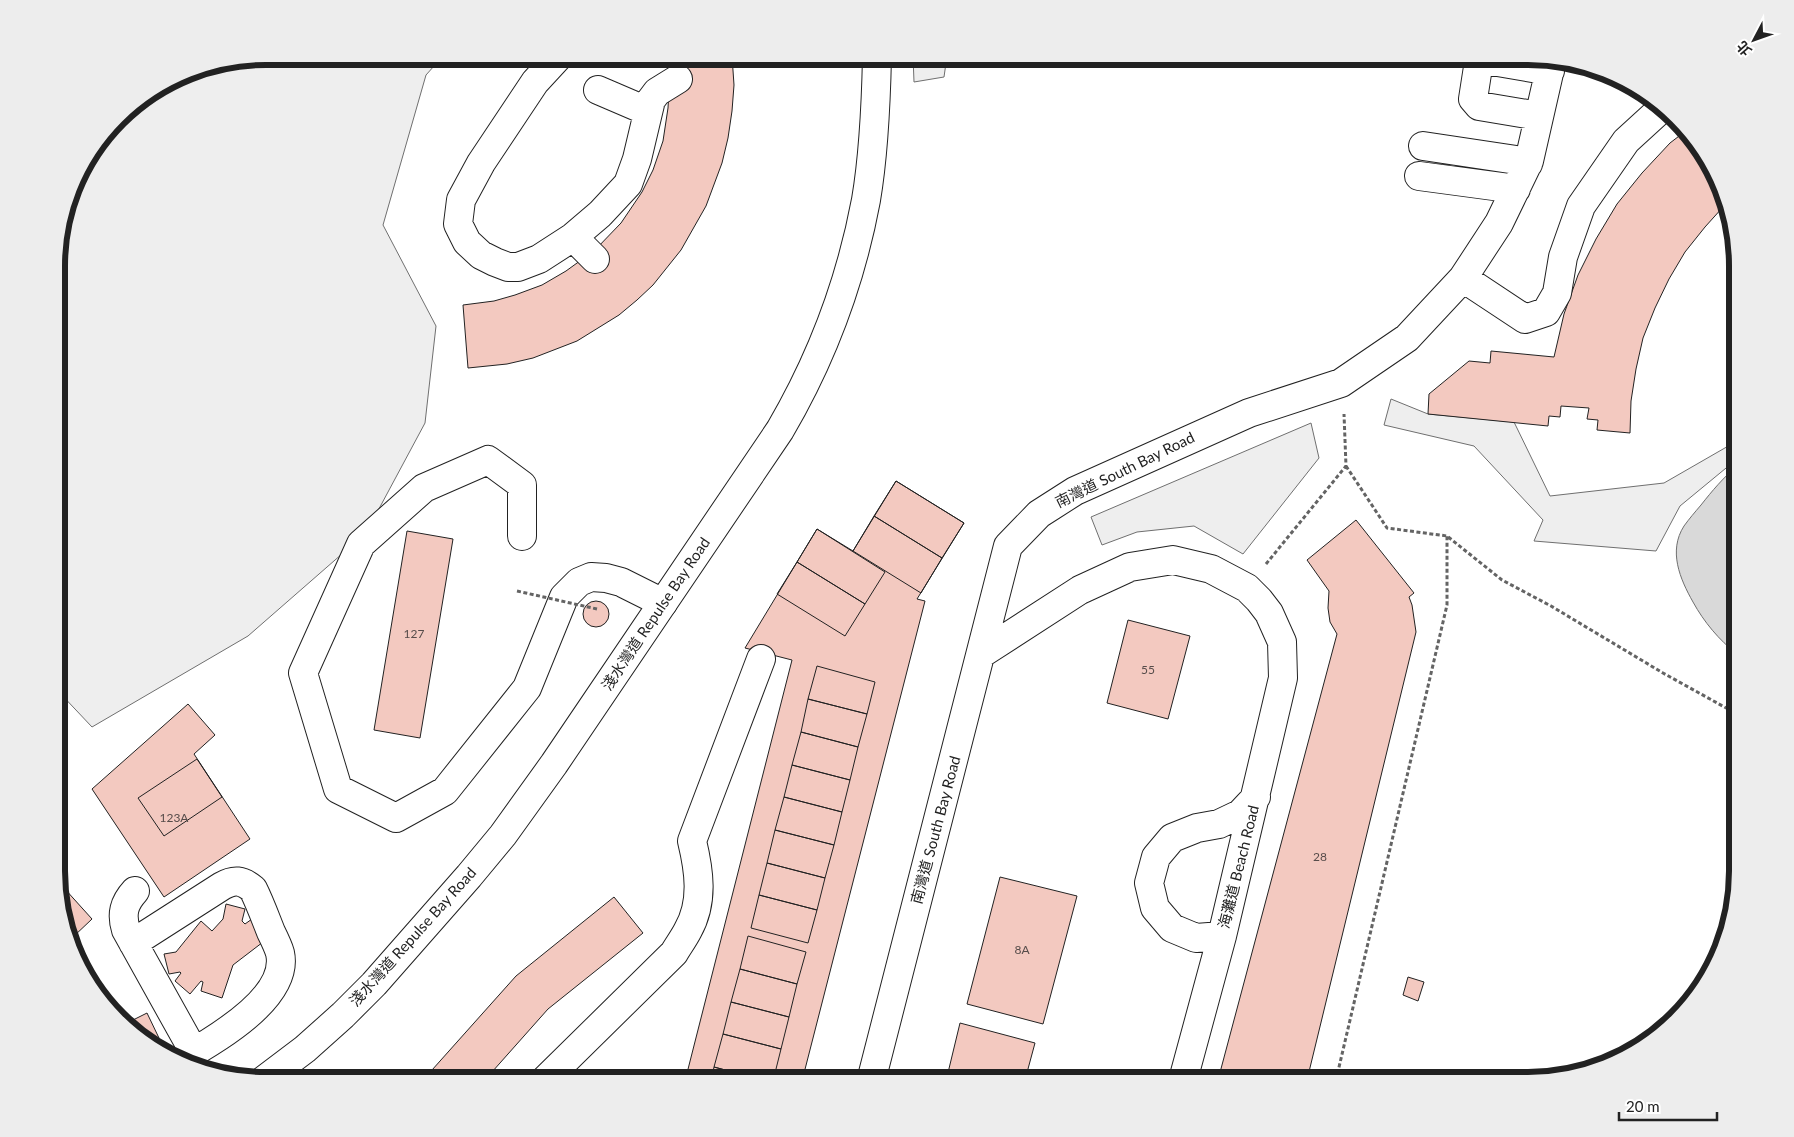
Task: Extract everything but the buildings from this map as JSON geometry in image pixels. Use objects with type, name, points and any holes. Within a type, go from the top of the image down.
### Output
[{"type":"street","points":[[551,65],[535,82],[481,163],[461,200],[458,224],[467,242],[481,255],[508,267],[518,267],[539,260],[573,237],[600,214],[628,184],[637,159],[651,100],[658,92],[678,79]]},
{"type":"street","name":"淺水灣道 Repulse Bay Road","points":[[276,1072],[343,1015],[394,962],[503,835],[780,430],[807,380],[819,352],[838,304],[859,233],[866,200],[874,134],[877,65]]},
{"type":"street","points":[[1480,65],[1478,67],[1473,99],[1479,106],[1539,116]]},
{"type":"street","name":"南灣道 South Bay Road","points":[[873,1072],[982,654],[1008,546],[1039,514],[1075,491],[1249,412],[1341,383],[1408,338],[1463,278],[1500,223],[1528,164],[1551,66]]},
{"type":"street","points":[[598,90],[647,111]]},
{"type":"street","points":[[1463,278],[1525,319],[1546,312],[1557,293],[1563,256],[1581,206],[1626,141],[1658,113]]},
{"type":"street","points":[[1423,146],[1524,161],[1528,164]]},
{"type":"street","points":[[1419,176],[1516,189]]},
{"type":"street","points":[[573,237],[595,259]]},
{"type":"street","points":[[522,536],[522,485],[488,460],[424,488],[361,544],[303,673],[338,789],[396,818],[445,791],[527,688],[564,597],[579,582],[591,577],[606,578],[621,582],[663,603]]},
{"type":"street","name":"海灘道 Beach Road","points":[[982,654],[1080,590],[1130,567],[1173,560],[1211,569],[1247,588],[1269,613],[1282,642],[1284,678],[1222,936],[1185,1072]]},
{"type":"street","points":[[553,1072],[674,953],[690,928],[698,900],[699,870],[692,841],[761,659]]},
{"type":"street","name":"海灘道 Beach Road","points":[[1222,936],[1196,938],[1172,928],[1156,908],[1149,883],[1156,857],[1172,838],[1196,828],[1219,824],[1240,814],[1256,797]]},
{"type":"street","points":[[133,943],[229,882],[238,881],[246,883],[253,889],[280,954],[279,974],[263,1001],[252,1012],[187,1056],[126,930],[123,914],[125,906],[135,891]]},
{"type":"path","points":[[1344,410],[1346,466],[1387,528],[1448,536],[1502,580],[1551,606],[1663,673],[1729,710]]},
{"type":"path","points":[[1268,562],[1346,466]]},
{"type":"path","points":[[1338,1072],[1447,605],[1448,536]]},
{"type":"path","points":[[517,591],[597,609]]},
{"type":"shaded area","points":[[253,65],[435,65],[426,75],[383,225],[436,326],[425,423],[366,533],[248,636],[92,727],[65,698],[65,253],[72,214],[86,177],[99,155],[124,124],[155,99],[189,80],[214,72]]},
{"type":"shaded area","points":[[913,65],[946,65],[944,77],[914,82]]},
{"type":"shaded area","points":[[1391,399],[1428,414],[1514,422],[1550,496],[1664,483],[1729,446],[1729,466],[1680,506],[1656,551],[1534,541],[1543,520],[1474,446],[1384,425]]},
{"type":"shaded area","points":[[1311,423],[1319,458],[1243,554],[1194,526],[1137,532],[1102,545],[1091,517]]},
{"type":"shaded area","points":[[1729,473],[1729,648],[1707,624],[1697,609],[1680,574],[1676,555],[1679,536],[1684,526]]}]
